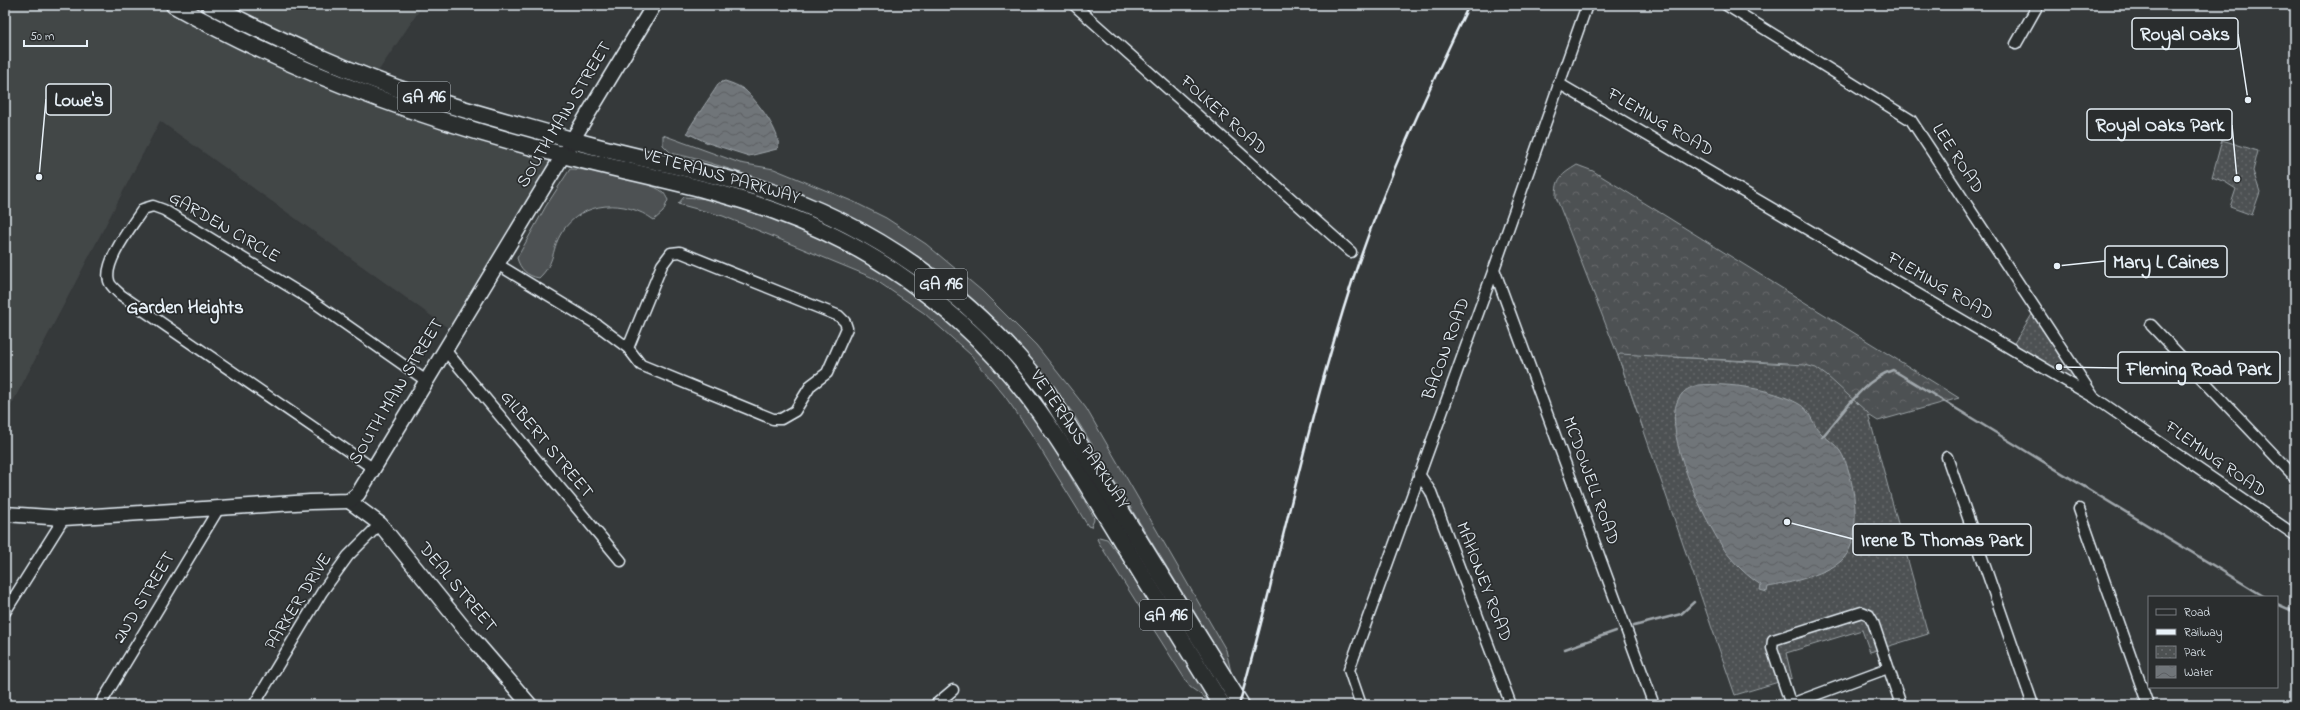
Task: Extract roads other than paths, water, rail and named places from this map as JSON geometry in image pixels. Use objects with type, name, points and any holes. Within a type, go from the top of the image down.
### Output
[{"type":"main road","name":"VETERANS PARKWAY","points":[[174,5],[287,62],[353,89],[433,118],[562,155],[727,196],[794,218],[835,237],[878,260],[943,307],[982,343],[1034,403],[1070,458],[1222,705]]},
{"type":"main road","name":"VETERANS PARKWAY","points":[[210,5],[264,33],[373,79],[422,96],[571,140],[731,180],[801,203],[843,222],[887,246],[954,294],[994,331],[1048,393],[1241,705]]},
{"type":"street","name":"SOUTH MAIN STREET","points":[[349,501],[358,494],[374,469],[425,380],[445,350],[654,5]]},
{"type":"street","name":"FOLKER ROAD","points":[[1074,5],[1351,252]]},
{"type":"street","name":"BACON ROAD","points":[[1360,705],[1349,670],[1494,269],[1558,83],[1587,5]]},
{"type":"street","name":"LEE ROAD","points":[[1726,5],[1911,120],[2095,398]]},
{"type":"street","points":[[2016,44],[2038,5]]},
{"type":"street","name":"FLEMING ROAD","points":[[1558,83],[2095,398],[2295,535]]},
{"type":"street","name":"GARDEN CIRCLE","points":[[374,469],[121,295],[109,282],[108,267],[124,238],[143,209],[153,206],[164,210],[308,298],[425,380]]},
{"type":"street","points":[[497,264],[596,324],[628,348],[641,365],[773,419],[781,419],[795,411],[811,385],[827,372],[845,335],[846,322],[839,316],[680,252],[671,253],[662,266],[628,348]]},
{"type":"street","name":"MCDOWELL ROAD","points":[[1494,269],[1654,705]]},
{"type":"street","points":[[2151,325],[2295,478]]},
{"type":"street","name":"GILBERT STREET","points":[[445,350],[621,561]]},
{"type":"street","points":[[1947,457],[2033,705]]},
{"type":"street","name":"MAHONEY ROAD","points":[[1420,474],[1433,500],[1511,705]]},
{"type":"street","points":[[5,514],[64,518],[349,501]]},
{"type":"street","name":"DEAL STREET","points":[[349,501],[380,524],[527,704]]},
{"type":"street","name":"2ND STREET","points":[[100,705],[219,508]]},
{"type":"street","points":[[2079,509],[2148,705]]},
{"type":"street","points":[[5,612],[64,518]]},
{"type":"street","name":"PARKER DRIVE","points":[[254,705],[322,592],[348,556],[380,524]]},
{"type":"street","points":[[1888,668],[1791,704],[1772,648],[1772,642],[1774,639],[1864,612],[1870,616],[1873,622],[1901,705]]},
{"type":"street","points":[[935,705],[953,690]]},
{"type":"water","points":[[725,81],[745,90],[762,109],[777,136],[777,149],[749,156],[708,143],[687,133],[719,83]]},
{"type":"water","points":[[1698,385],[1736,386],[1763,390],[1788,399],[1803,407],[1820,432],[1838,448],[1850,474],[1855,505],[1855,521],[1854,535],[1850,548],[1844,558],[1838,563],[1809,577],[1768,587],[1767,592],[1760,590],[1761,585],[1738,566],[1726,552],[1707,520],[1687,474],[1679,449],[1675,427],[1675,408],[1682,394],[1687,389]]},
{"type":"waterway","points":[[1822,437],[1862,390],[1872,381],[1893,370],[2263,596]]},
{"type":"waterway","points":[[1634,626],[1681,614],[1694,602]]},
{"type":"waterway","points":[[2278,604],[2295,612]]},
{"type":"waterway","points":[[1565,649],[1616,631]]},
{"type":"railway","points":[[1239,705],[1321,387],[1352,282],[1391,176],[1421,107],[1469,5]]},
{"type":"place","name":"Royal Oaks","points":[[2248,100]]},
{"type":"place","name":"Lowe's","points":[[39,177]]},
{"type":"place","name":"Royal Oaks Park","points":[[2237,179]]},
{"type":"place","name":"Mary L Caines","points":[[2057,266]]},
{"type":"place","name":"Fleming Road Park","points":[[2059,367]]},
{"type":"place","name":"Irene B Thomas Park","points":[[1787,522]]},
{"type":"district","name":"Garden Heights","points":[[185,308]]}]
